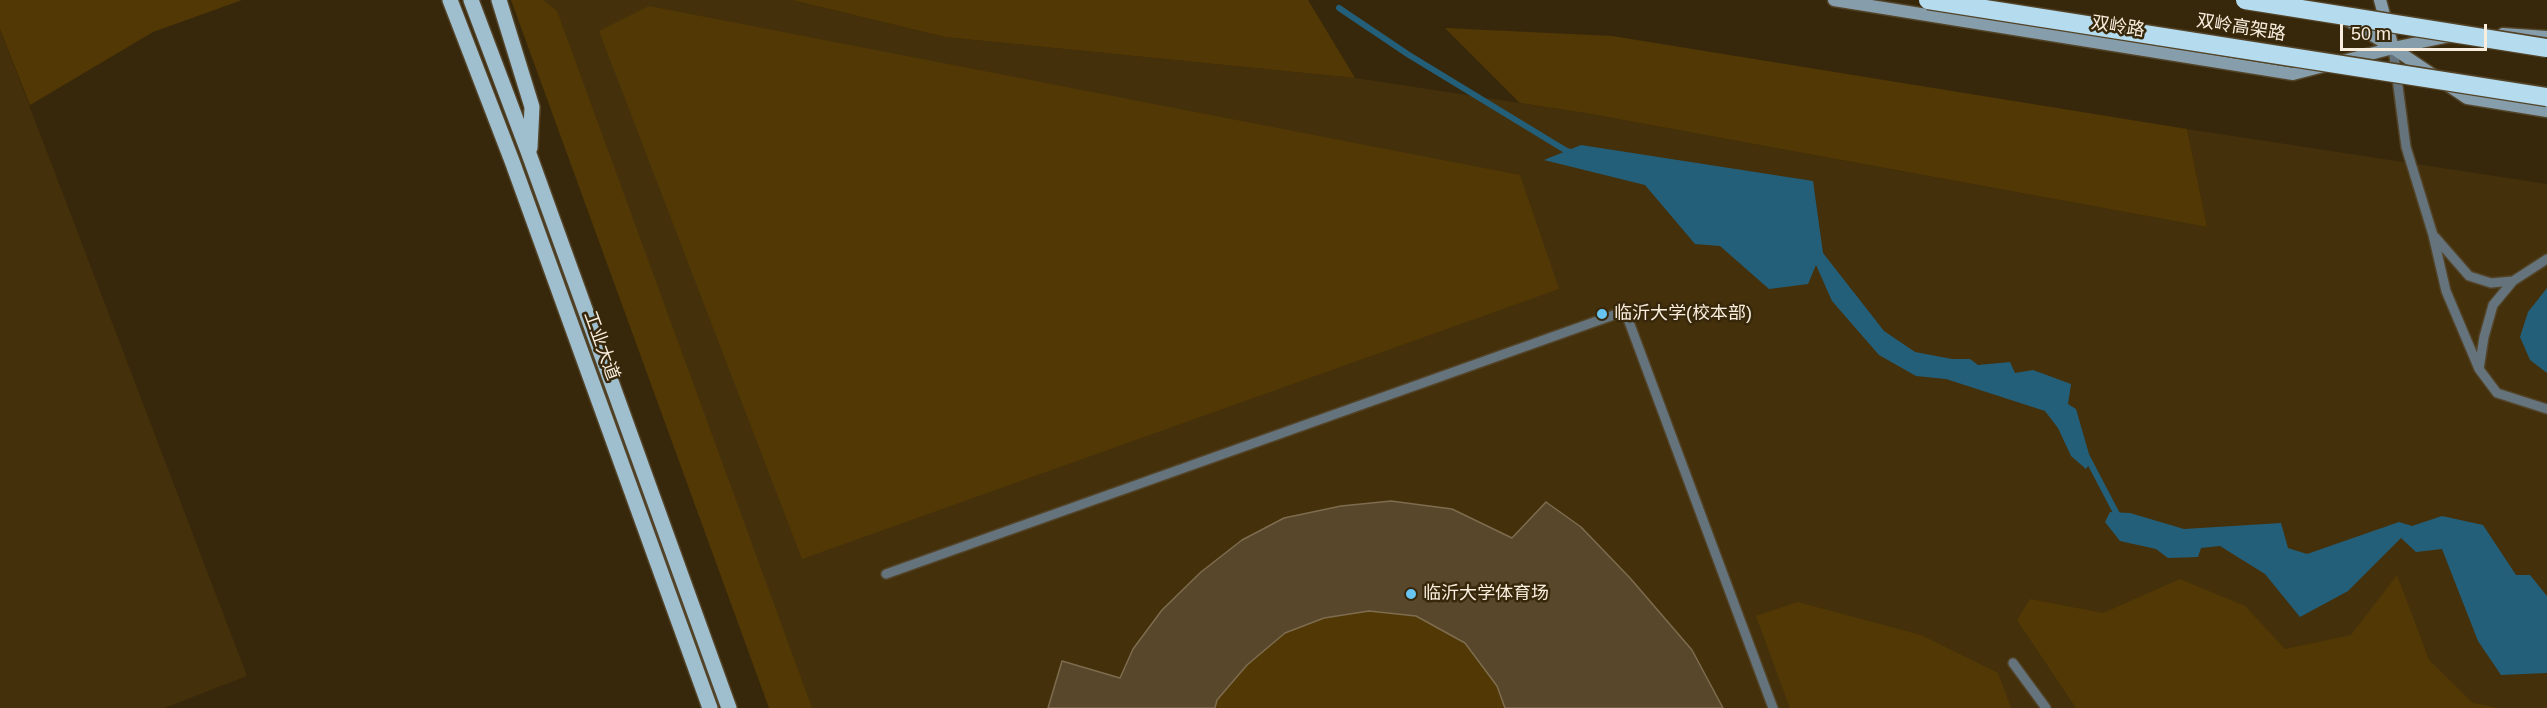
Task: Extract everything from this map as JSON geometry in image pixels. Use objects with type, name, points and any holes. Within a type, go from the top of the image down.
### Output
[{"type":"highway","name":"双岭高架路","points":[[1928,0],[2547,97]]},
{"type":"highway","name":"双岭高架路","points":[[2245,0],[2547,48]]},
{"type":"main road","name":"工业大道","points":[[450,0],[512,161],[710,708]]},
{"type":"main road","name":"工业大道","points":[[471,0],[729,708]]},
{"type":"main road","points":[[499,0],[532,107],[529,154]]},
{"type":"main road","name":"双岭路","points":[[1834,0],[2293,74],[2393,48],[2470,33],[2547,37]]},
{"type":"main road","points":[[2314,0],[2393,48],[2467,98],[2547,111]]},
{"type":"main road","points":[[2380,0],[2393,48]]},
{"type":"lane","points":[[2393,48],[2406,147],[2433,235],[2446,291],[2479,369],[2497,393],[2547,409]]},
{"type":"lane","points":[[2433,235],[2469,276],[2492,282],[2513,281]]},
{"type":"lane","points":[[2479,369],[2484,337],[2493,305],[2513,281],[2547,259]]},
{"type":"lane","points":[[886,574],[1625,311],[1773,708]]},
{"type":"lane","points":[[2013,663],[2046,708]]},
{"type":"shaded area","points":[[0,0],[242,0],[153,32],[30,105],[0,29]]},
{"type":"shaded area","points":[[511,0],[543,0],[557,11],[812,708],[769,708]]},
{"type":"shaded area","name":"临沂大学(校本部)","points":[[543,0],[792,0],[945,37],[1355,78],[1585,113],[2207,227],[2187,129],[2547,184],[2547,708],[807,708],[549,22]]},
{"type":"shaded area","points":[[792,0],[1308,0],[1355,78],[945,37]]},
{"type":"shaded area","points":[[649,6],[1520,175],[1559,289],[802,559],[599,31]]},
{"type":"shaded area","points":[[1445,28],[1612,36],[2187,129],[2207,227],[1520,103]]},
{"type":"shaded area","points":[[0,29],[247,676],[164,708],[0,708]]},
{"type":"shaded area","name":"临沂大学体育场","points":[[1391,501],[1512,538],[1581,527],[1630,578],[1692,650],[1723,708],[1048,708],[1062,661],[1120,678],[1133,649],[1162,610],[1201,572],[1284,518],[1341,506]]},
{"type":"shaded area","points":[[2397,575],[2429,660],[2473,703],[2498,708],[2076,708],[2017,620],[2030,599],[2103,613],[2180,579],[2245,606],[2285,649],[2351,635]]},
{"type":"shaded area","points":[[1798,602],[1921,635],[1998,673],[2011,708],[1790,708],[1756,616]]},
{"type":"water","points":[[1581,145],[1813,181],[1823,253],[1884,331],[1915,352],[1952,359],[1970,359],[1978,365],[2010,362],[2015,373],[2033,370],[2071,384],[2068,404],[2076,409],[2091,461],[2086,469],[2071,456],[2058,428],[2045,411],[1946,379],[1916,376],[1879,355],[1832,301],[1816,265],[1808,284],[1769,289],[1720,246],[1695,244],[1645,185],[1544,160]]},
{"type":"water","points":[[2547,288],[2547,373],[2530,360],[2520,337],[2528,312]]},
{"type":"water","points":[[2110,512],[2130,513],[2184,529],[2281,523],[2288,548],[2307,554],[2399,522],[2412,526],[2442,516],[2483,525],[2516,575],[2530,575],[2547,596],[2547,673],[2501,675],[2478,641],[2442,549],[2416,552],[2401,538],[2348,591],[2300,617],[2265,574],[2220,546],[2201,548],[2198,557],[2168,558],[2156,549],[2120,541],[2105,522]]},
{"type":"building","name":"临沂大学体育场","points":[[1391,501],[1452,509],[1512,538],[1546,502],[1581,527],[1630,578],[1692,650],[1723,708],[1505,708],[1497,686],[1465,643],[1416,616],[1369,611],[1324,618],[1285,633],[1247,665],[1217,700],[1215,708],[1048,708],[1062,661],[1120,678],[1133,649],[1162,610],[1201,572],[1242,540],[1284,518],[1341,506]]},
{"type":"waterway","points":[[1339,8],[1409,55],[1572,153]]},
{"type":"waterway","points":[[2087,457],[2120,520]]},
{"type":"place","name":"临沂大学(校本部)","points":[[1602,314]]},
{"type":"place","name":"临沂大学体育场","points":[[1411,594]]}]
